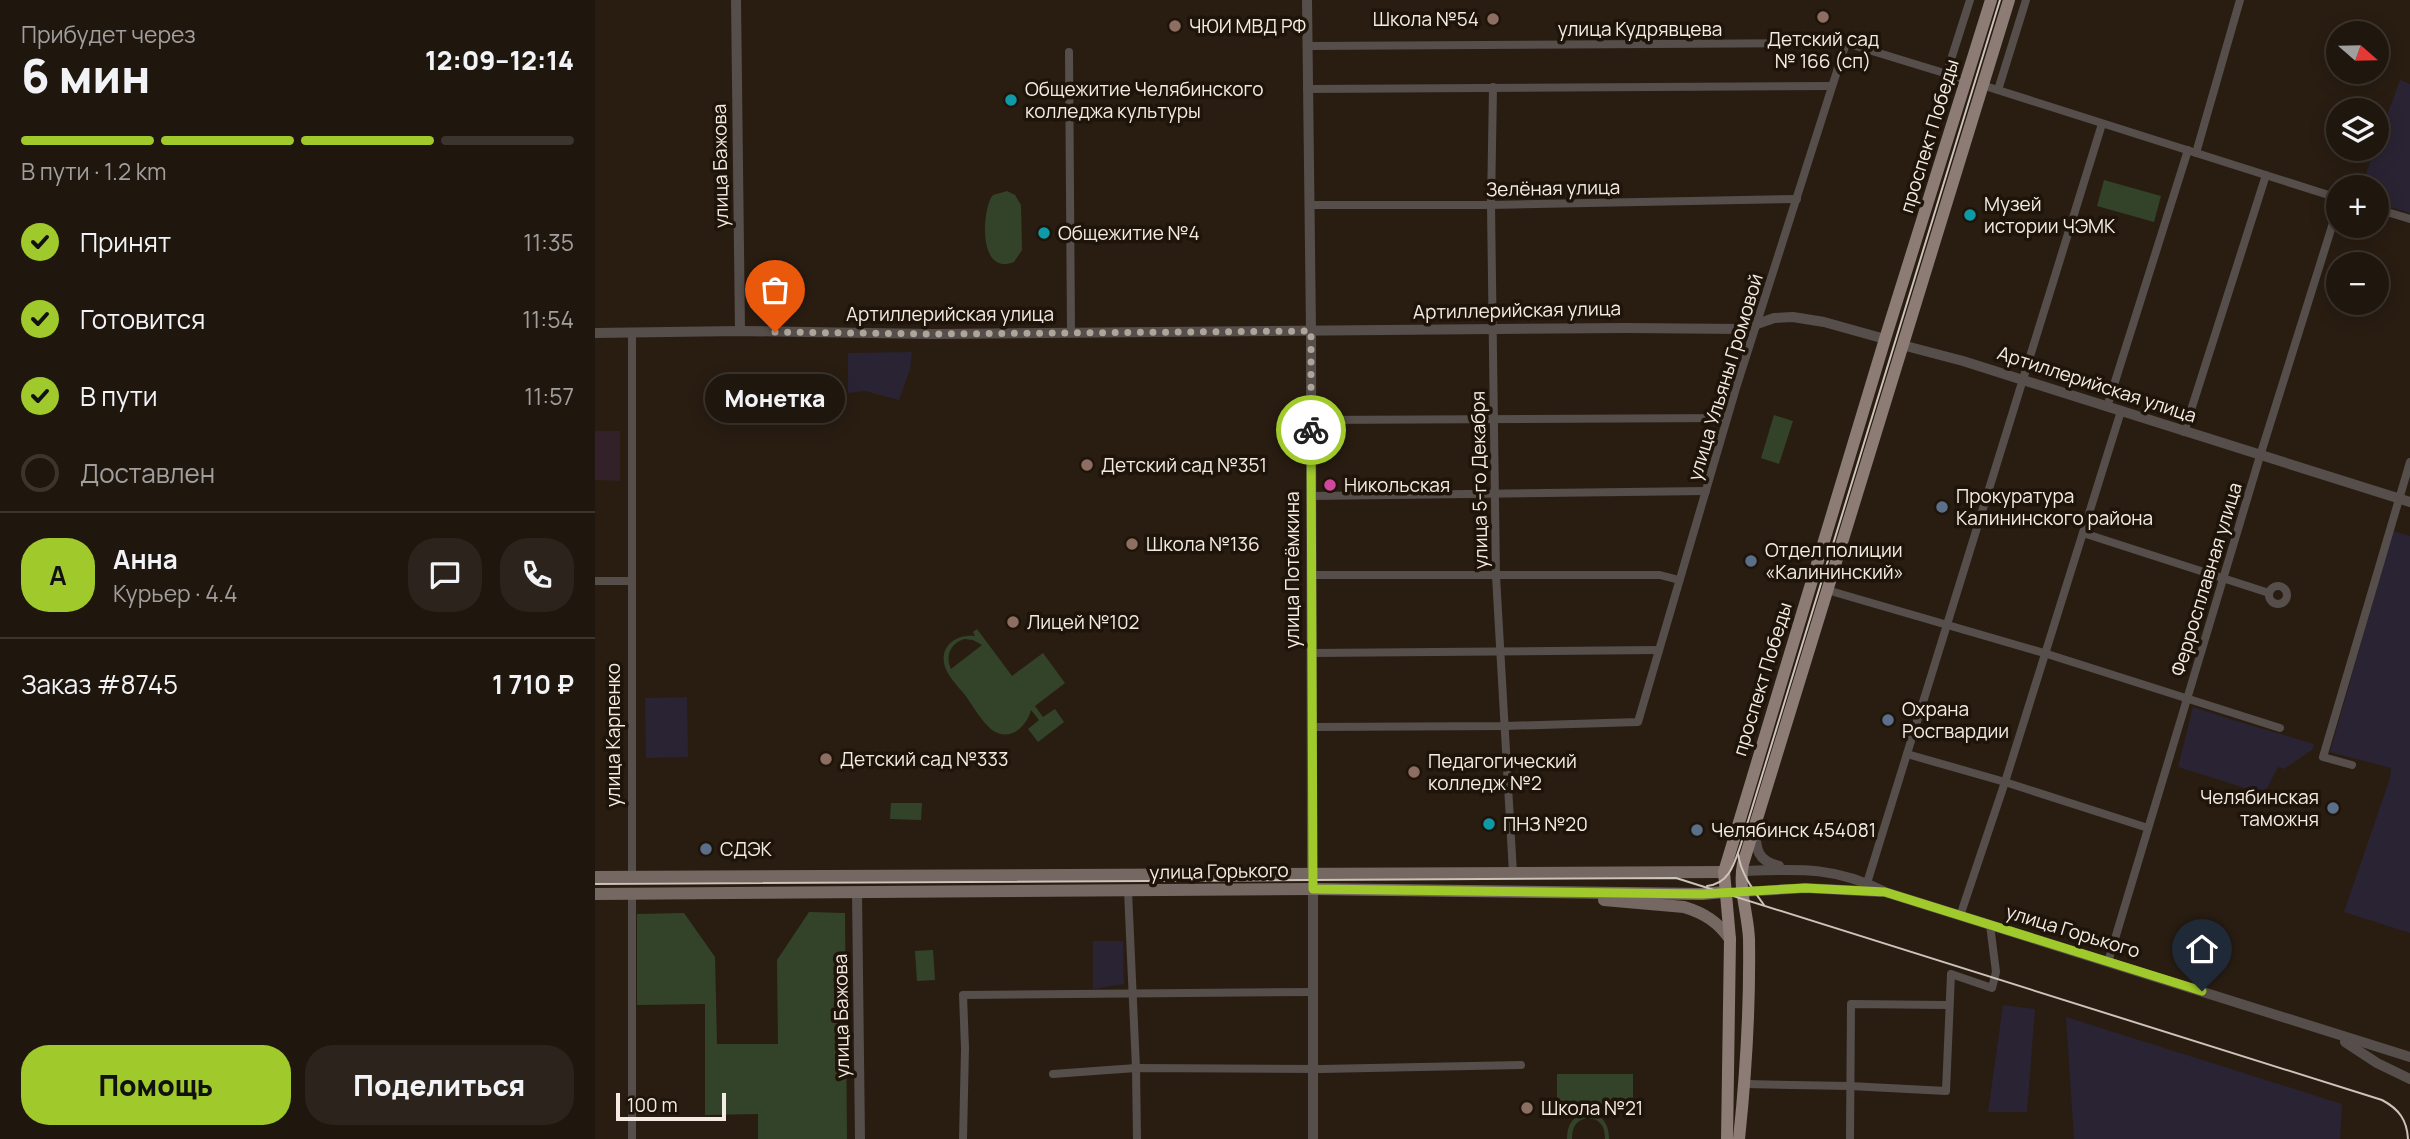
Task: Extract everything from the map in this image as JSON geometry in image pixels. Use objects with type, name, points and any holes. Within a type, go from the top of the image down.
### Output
[{"type":"main road","name":"проспект Победы","points":[[1727,1139],[1730,939],[1724,872],[1991,0]]},
{"type":"main road","name":"проспект Победы","points":[[1739,1139],[1745,1084],[1749,939],[1742,871],[2009,0]]},
{"type":"main road","name":"Артиллерийская улица","points":[[1885,340],[1902,345]]},
{"type":"main road","name":"улица Горького","points":[[595,877],[1742,871]]},
{"type":"main road","name":"улица Потёмкина","points":[[1312,873],[1313,889]]},
{"type":"main road","points":[[1445,890],[1446,873]]},
{"type":"main road","points":[[857,876],[857,892]]},
{"type":"main road","name":"улица Карпенко","points":[[632,877],[632,894]]},
{"type":"main road","name":"улица Горького","points":[[595,894],[1313,889],[1702,894],[1743,892]]},
{"type":"main road","points":[[1559,892],[1580,898],[1684,907],[1714,920],[1730,939]]},
{"type":"street","name":"улица Бажова","points":[[736,0],[740,331]]},
{"type":"street","name":"улица Потёмкина","points":[[1307,0],[1311,331],[1312,873]]},
{"type":"street","points":[[1947,72],[1970,0]]},
{"type":"street","points":[[1997,90],[2026,0]]},
{"type":"street","points":[[2107,407],[2240,0]]},
{"type":"street","name":"улица Кудрявцева","points":[[1307,46],[1846,43],[1967,80]]},
{"type":"street","name":"улица Ульяны Громовой","points":[[1505,726],[1638,722],[1727,418],[1846,43]]},
{"type":"street","points":[[1069,52],[1072,333]]},
{"type":"street","points":[[1982,85],[2326,194]]},
{"type":"street","points":[[1307,89],[1831,86]]},
{"type":"street","name":"улица 5-го Декабря","points":[[1493,87],[1491,205],[1496,576],[1513,873]]},
{"type":"street","points":[[1867,883],[2102,124]]},
{"type":"street","points":[[2184,432],[2266,175]]},
{"type":"street","name":"Зелёная улица","points":[[1309,205],[1491,205],[1797,199]]},
{"type":"street","points":[[2389,213],[2410,219]]},
{"type":"street","name":"Ферросплавная улица","points":[[2108,962],[2328,238]]},
{"type":"street","name":"Артиллерийская улица","points":[[595,333],[740,331],[932,334],[1743,329],[1774,318],[1804,317],[1885,340]]},
{"type":"street","name":"улица Карпенко","points":[[632,332],[632,877]]},
{"type":"street","name":"Артиллерийская улица","points":[[1902,345],[2022,380],[2405,501]]},
{"type":"street","points":[[1960,916],[2005,782],[2121,411]]},
{"type":"street","points":[[1311,420],[1727,418]]},
{"type":"street","points":[[2352,765],[2323,757],[2405,501],[2410,462]]},
{"type":"street","points":[[1311,496],[1706,491]]},
{"type":"street","points":[[2083,533],[2269,593]]},
{"type":"street","points":[[1312,575],[1660,575],[1679,580]]},
{"type":"street","points":[[595,581],[632,581]]},
{"type":"street","points":[[1827,590],[2044,653],[2280,729]]},
{"type":"street","points":[[1312,653],[1659,650]]},
{"type":"street","points":[[1312,727],[1505,726]]},
{"type":"street","points":[[1907,754],[2148,828]]},
{"type":"street","name":"улица Горького","points":[[1755,825],[1756,848],[1760,857],[1769,864],[1791,870]]},
{"type":"street","name":"улица Горького","points":[[1742,871],[1831,872],[1960,916],[2410,1057]]},
{"type":"street","name":"улица Горького","points":[[1743,892],[1805,888],[1885,892]]},
{"type":"street","name":"улица Потёмкина","points":[[1313,889],[1313,1139]]},
{"type":"street","points":[[1128,891],[1137,1139]]},
{"type":"street","name":"улица Бажова","points":[[857,892],[860,1139]]},
{"type":"street","name":"улица Карпенко","points":[[632,894],[632,1139]]},
{"type":"street","points":[[1745,1084],[1946,1091],[1951,974],[1992,988],[1996,972],[1990,925]]},
{"type":"street","points":[[963,1139],[963,995],[1313,992]]},
{"type":"street","points":[[1850,1139],[1851,1004],[1948,1005]]},
{"type":"street","points":[[2333,1034],[2377,1063],[2410,1079]]},
{"type":"street","points":[[1052,1074],[1136,1068],[1521,1065]]},
{"type":"shaded area","points":[[2400,80],[2410,84],[2410,213],[2389,207],[2389,175],[2365,175],[2370,161],[2389,161],[2389,110]]},
{"type":"shaded area","points":[[912,352],[910,369],[899,400],[865,391],[848,393],[848,353]]},
{"type":"shaded area","points":[[595,431],[620,431],[620,481],[595,480]]},
{"type":"shaded area","points":[[2393,531],[2410,536],[2410,933],[2344,912],[2390,778],[2391,768],[2330,752]]},
{"type":"shaded area","points":[[687,697],[688,757],[646,758],[645,698]]},
{"type":"shaded area","points":[[2193,707],[2314,744],[2312,750],[2284,769],[2278,767],[2264,794],[2178,767]]},
{"type":"shaded area","points":[[1093,941],[1123,941],[1124,984],[1093,989]]},
{"type":"shaded area","points":[[2003,1005],[2035,1009],[2027,1112],[1988,1112]]},
{"type":"shaded area","points":[[2066,1017],[2342,1104],[2340,1139],[2074,1139]]},
{"type":"green space","points":[[2104,180],[2161,196],[2154,222],[2097,206]]},
{"type":"green space","points":[[1007,191],[1015,195],[1021,205],[1022,250],[1014,262],[1002,264],[994,260],[988,251],[985,225],[986,213],[993,195]]},
{"type":"green space","points":[[1774,415],[1793,421],[1779,464],[1761,458]]},
{"type":"green space","points":[[977,629],[1012,676],[1043,653],[1065,683],[1035,706],[1043,717],[1055,709],[1064,722],[1038,742],[1028,729],[1039,720],[1031,710],[1026,722],[1017,731],[1005,735],[992,730],[950,676],[944,663],[948,646],[957,639],[975,636],[973,632]],"holes":[[[964,639],[982,645],[951,669],[949,655],[952,647]]]},
{"type":"green space","points":[[891,803],[922,803],[921,820],[890,819]]},
{"type":"green space","points":[[809,912],[845,913],[847,1139],[758,1139],[758,1114],[705,1115],[705,1004],[637,1005],[637,914],[684,913],[715,957],[717,1044],[778,1044],[777,960]]},
{"type":"green space","points":[[933,950],[935,980],[917,981],[915,951]]},
{"type":"green space","points":[[1557,1074],[1633,1074],[1633,1112],[1590,1112],[1604,1121],[1609,1139],[1605,1139],[1603,1127],[1599,1122],[1588,1118],[1578,1122],[1572,1139],[1567,1139],[1572,1121],[1587,1112],[1557,1112]]},
{"type":"tram line","points":[[1707,886],[1726,877],[1741,844],[2000,0]]},
{"type":"tram line","points":[[1738,853],[1744,874],[1764,905]]},
{"type":"tram line","points":[[595,884],[1676,878],[2382,1100],[2401,1116],[2408,1139]]},
{"type":"way so far","points":[[775,332],[932,334],[1311,331],[1311,430]]},
{"type":"place","name":"Детский сад № 166 (сп)","points":[[1823,17]]},
{"type":"place","name":"Школа №54","points":[[1493,19]]},
{"type":"place","name":"ЧЮИ МВД РФ","points":[[1175,26]]},
{"type":"place","name":"Общежитие Челябинского колледжа культуры","points":[[1011,100]]},
{"type":"place","name":"Музей истории ЧЭМК","points":[[1970,215]]},
{"type":"place","name":"Общежитие №4","points":[[1044,233]]},
{"type":"place","name":"Монетка","points":[[775,332]]},
{"type":"place","name":"Детский сад №351","points":[[1087,465]]},
{"type":"place","name":"Никольская","points":[[1330,485]]},
{"type":"place","name":"Прокуратура Калининского района","points":[[1942,507]]},
{"type":"place","name":"Школа №136","points":[[1132,544]]},
{"type":"place","name":"Отдел полиции «Калининский»","points":[[1751,561]]},
{"type":"place","name":"Лицей №102","points":[[1013,622]]},
{"type":"place","name":"Охрана Росгвардии","points":[[1888,720]]},
{"type":"place","name":"Детский сад №333","points":[[826,759]]},
{"type":"place","name":"Педагогический колледж №2","points":[[1414,772]]},
{"type":"place","name":"Челябинская таможня","points":[[2333,808]]},
{"type":"place","name":"ПНЗ №20","points":[[1489,824]]},
{"type":"place","name":"Челябинск 454081","points":[[1697,830]]},
{"type":"place","name":"СДЭК","points":[[706,849]]},
{"type":"place","name":"Школа №21","points":[[1527,1108]]},
{"type":"route","points":[[1311,430],[1313,889],[1702,894],[1805,888],[1885,892],[2202,991]]}]
